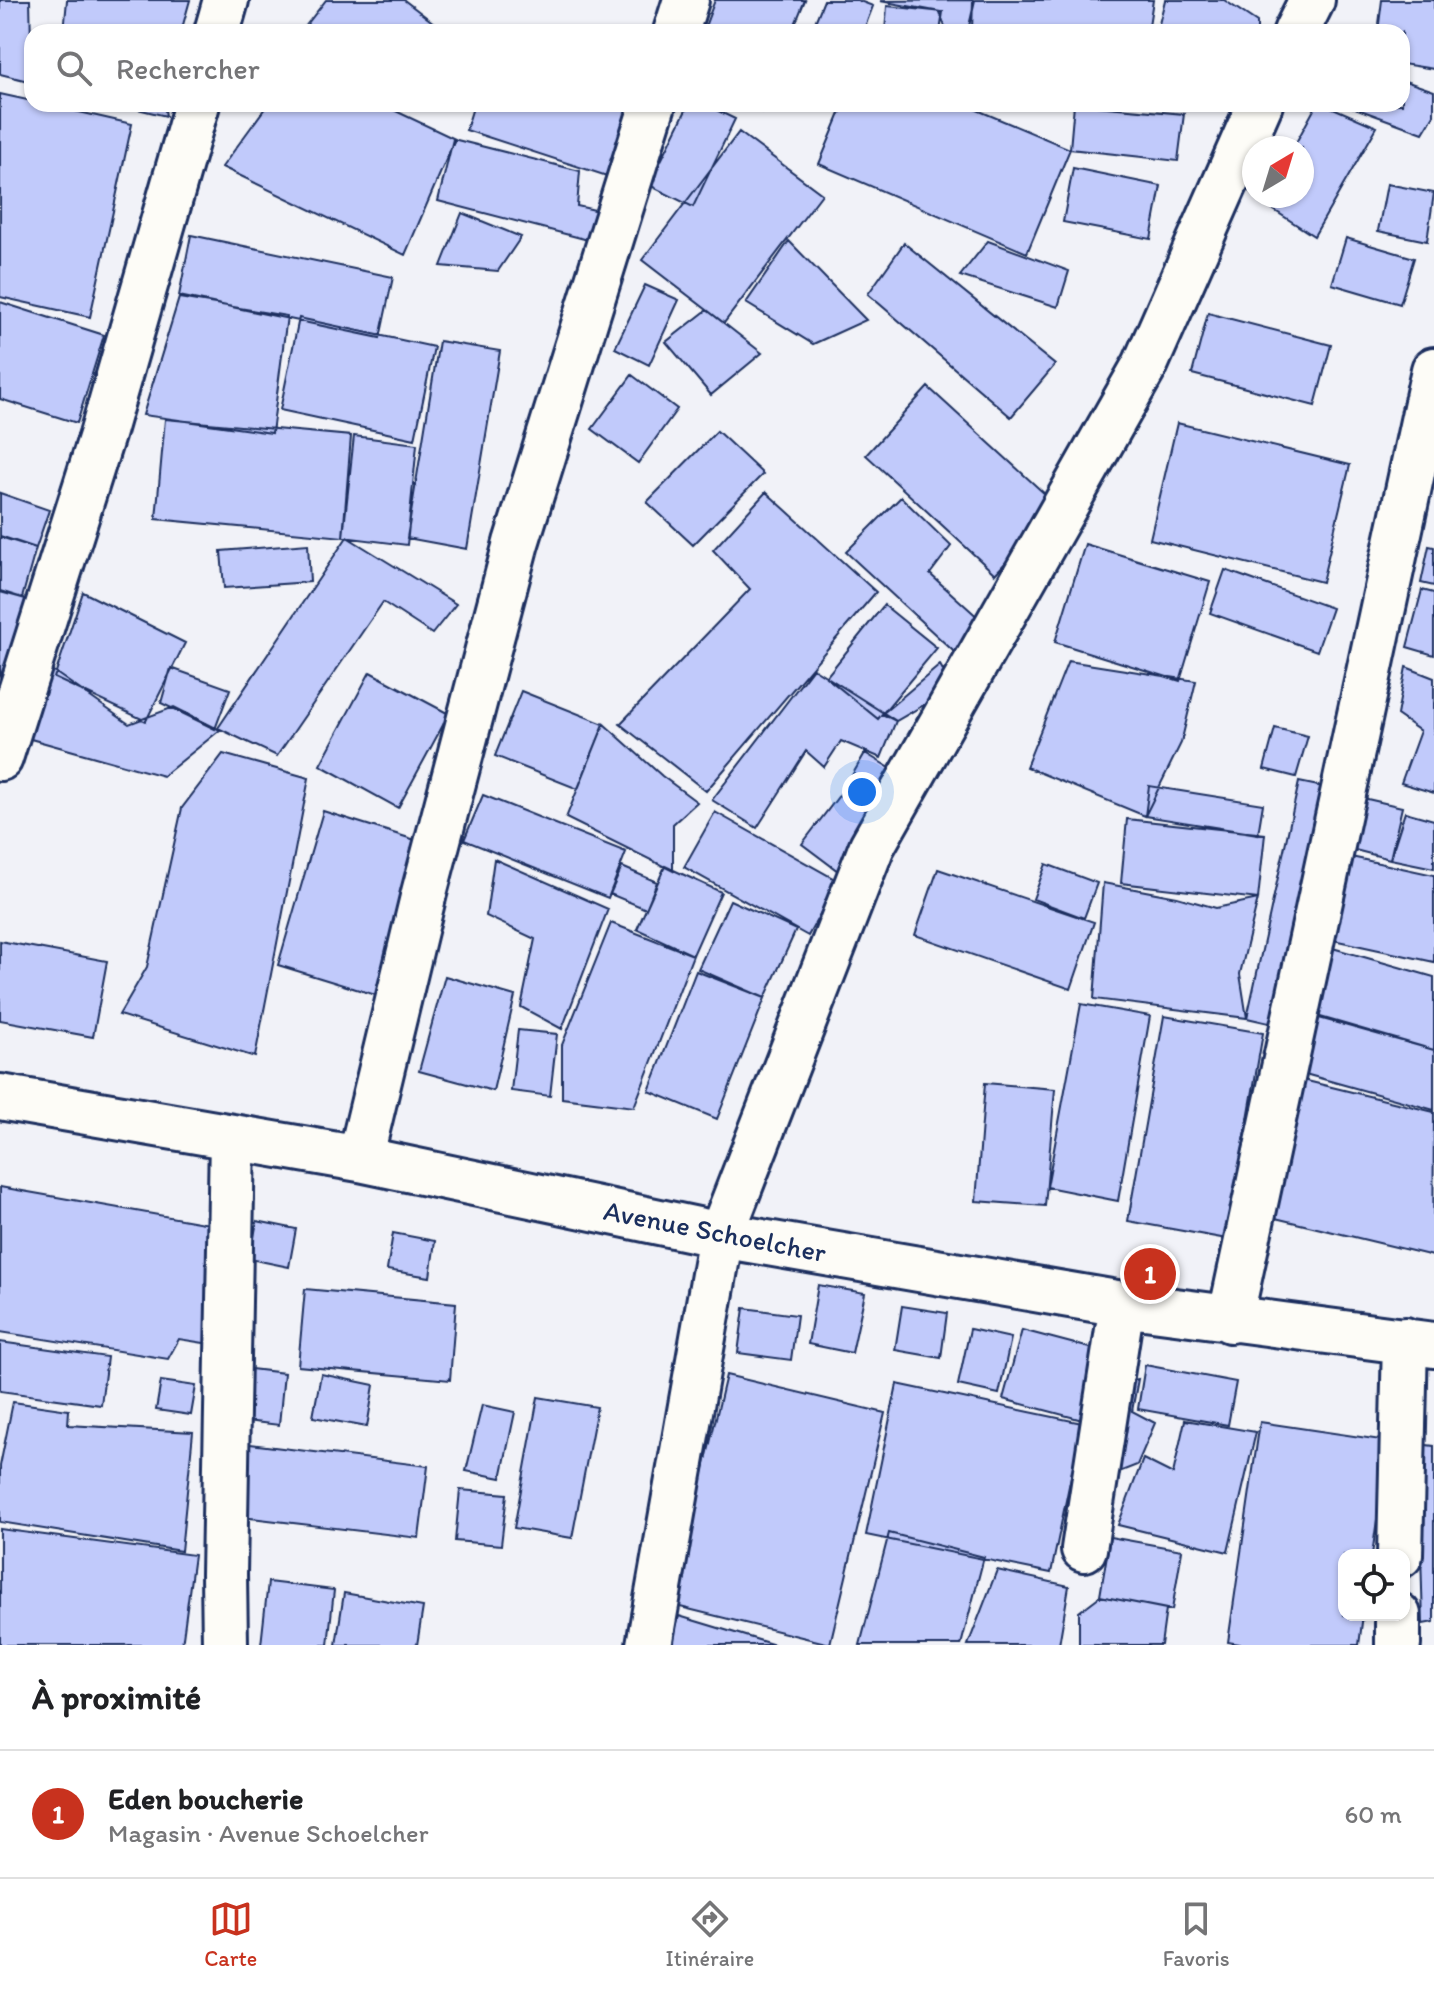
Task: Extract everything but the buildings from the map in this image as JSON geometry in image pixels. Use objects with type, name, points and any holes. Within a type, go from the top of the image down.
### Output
[{"type":"street","points":[[219,24],[226,0]]},
{"type":"street","points":[[678,24],[686,0]]},
{"type":"street","points":[[1300,24],[1312,0]]},
{"type":"street","points":[[0,758],[102,435],[195,112]]},
{"type":"street","points":[[360,1159],[424,893],[516,543],[651,112]]},
{"type":"street","points":[[649,1645],[721,1235],[872,846],[1145,365],[1256,112]]},
{"type":"street","points":[[1230,1320],[1434,370]]},
{"type":"street","name":"Avenue Schoelcher","points":[[0,1097],[360,1159],[721,1235],[1122,1304],[1419,1343]]},
{"type":"street","points":[[225,1645],[232,1138]]},
{"type":"street","points":[[1084,1549],[1122,1304]]},
{"type":"street","points":[[1401,1549],[1419,1343]]},
{"type":"street","points":[[1398,1621],[1398,1645]]},
{"type":"place","name":"Eden boucherie","points":[[1150,1274]]}]
